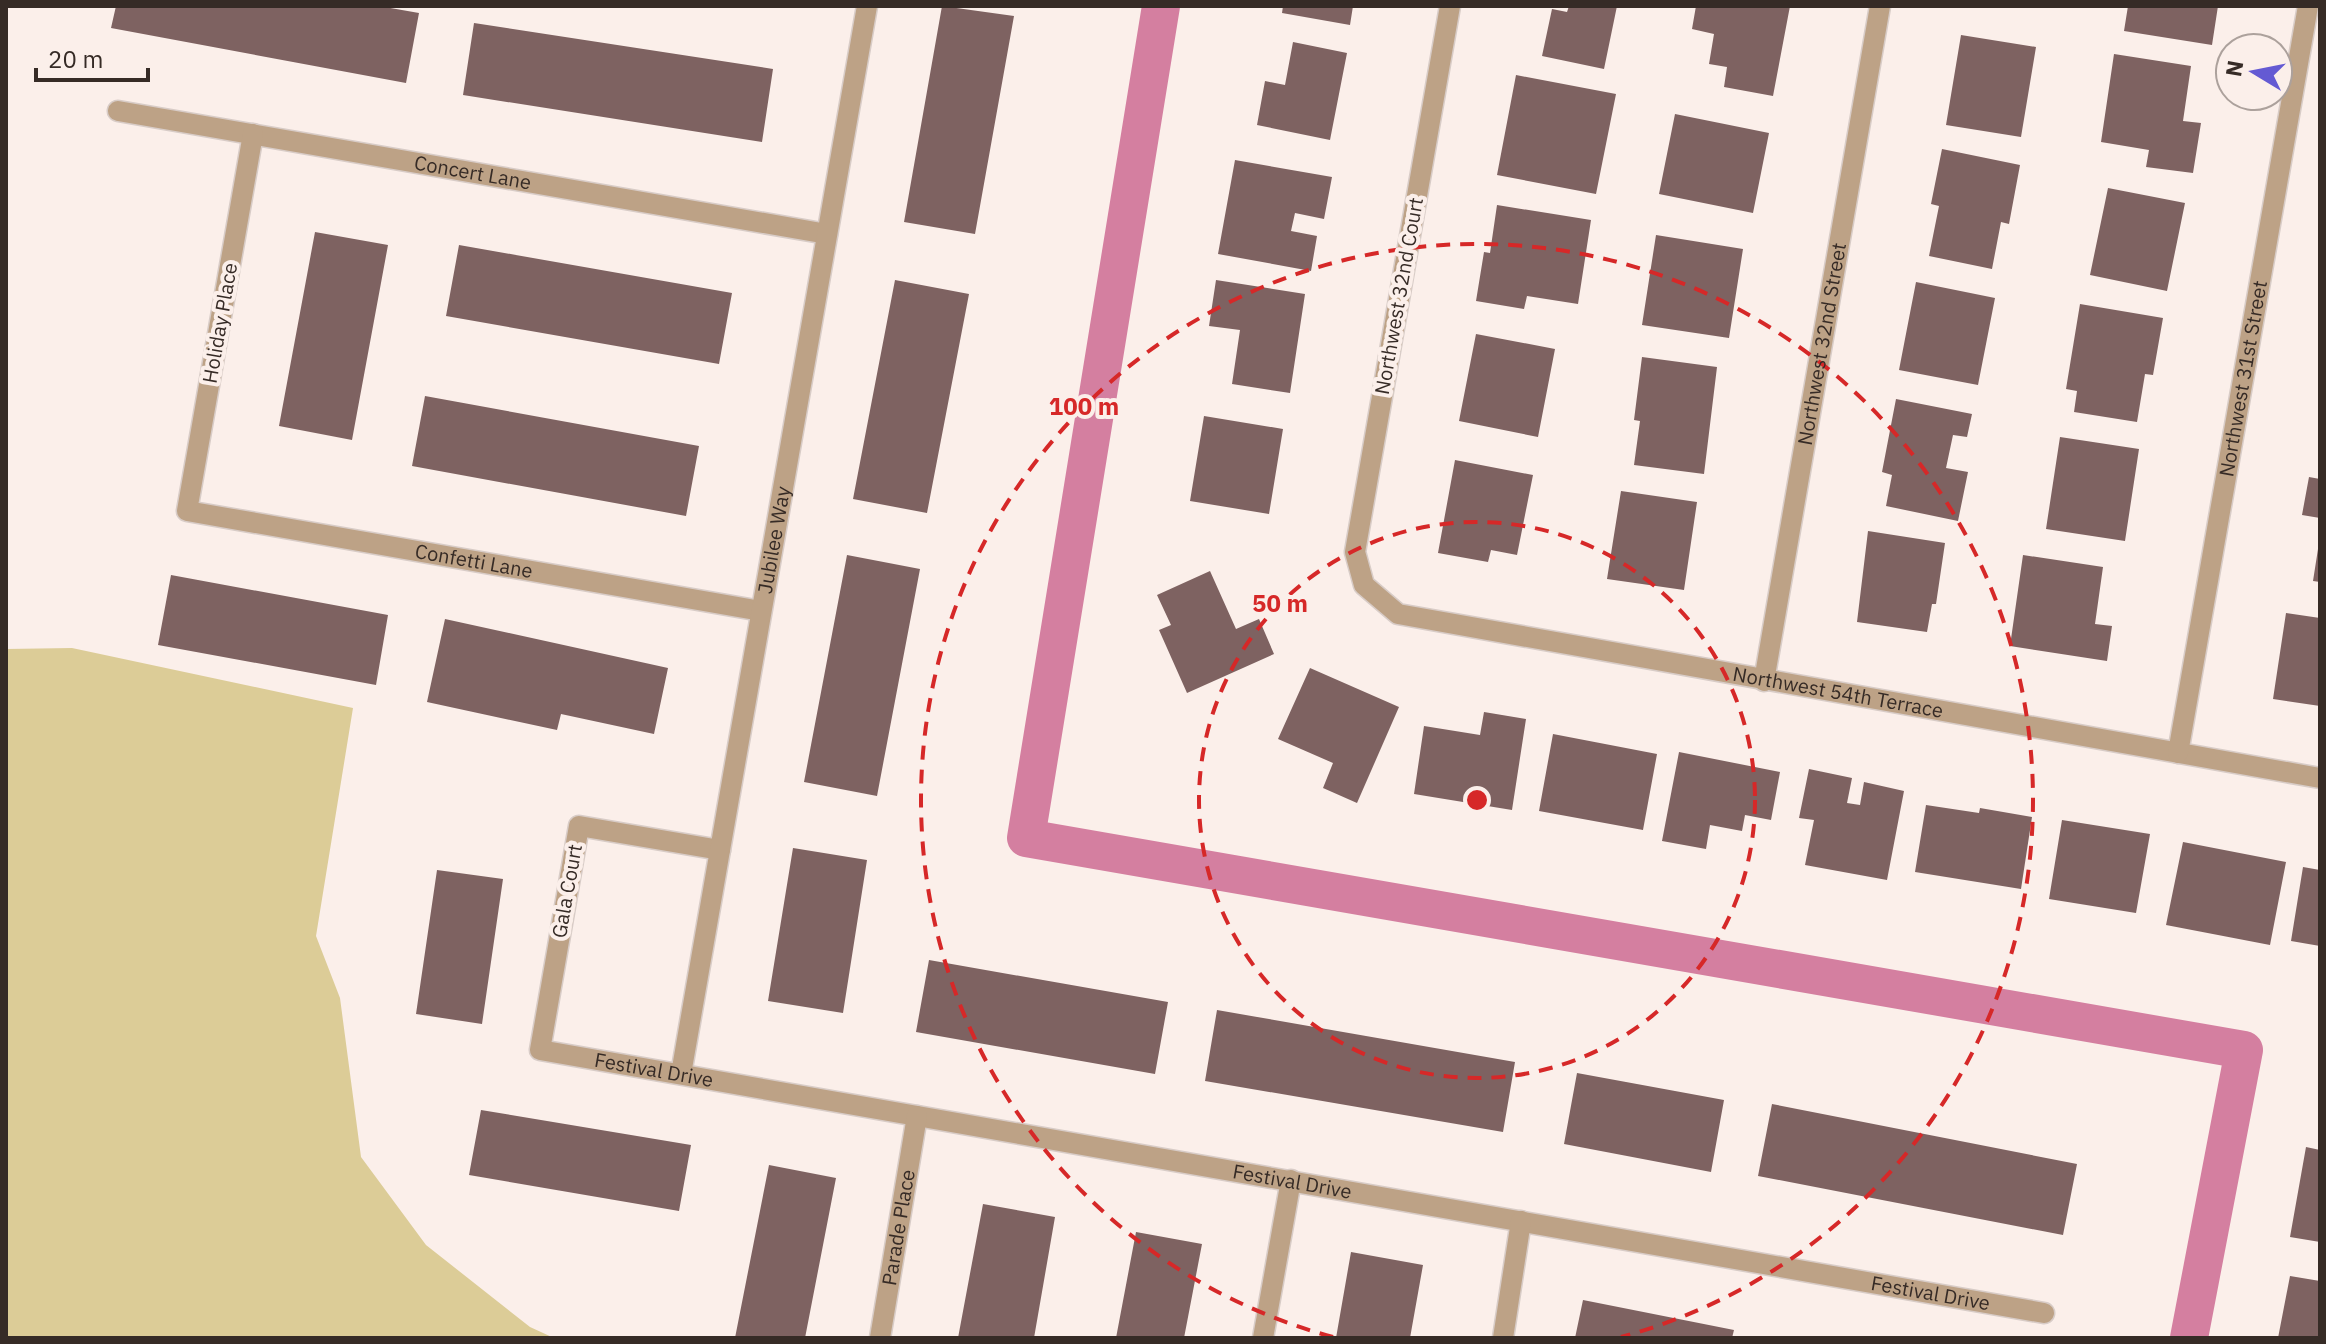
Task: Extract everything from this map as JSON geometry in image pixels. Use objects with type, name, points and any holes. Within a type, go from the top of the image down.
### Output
[{"type":"street","name":"Jubilee Way","points":[[681,1074],[867,6]]},
{"type":"street","name":"Northwest 32nd Court","points":[[1364,585],[1355,552],[1450,6]]},
{"type":"street","name":"Northwest 32nd Street","points":[[1764,681],[1880,6]]},
{"type":"street","name":"Northwest 31st Street","points":[[2178,753],[2308,6]]},
{"type":"street","name":"Concert Lane","points":[[118,111],[827,234]]},
{"type":"street","name":"Holiday Place","points":[[187,511],[253,134]]},
{"type":"street","name":"Confetti Lane","points":[[187,511],[761,611]]},
{"type":"street","name":"Northwest 54th Terrace","points":[[1364,585],[1398,614],[2320,778]]},
{"type":"street","name":"Gala Court","points":[[540,1050],[579,826],[720,850]]},
{"type":"street","name":"Festival Drive","points":[[540,1050],[2044,1313]]},
{"type":"street","name":"Parade Place","points":[[880,1338],[917,1116]]},
{"type":"street","points":[[1263,1338],[1291,1180]]},
{"type":"street","points":[[1503,1338],[1521,1221]]},
{"type":"shaded area","points":[[72,648],[353,708],[316,936],[340,998],[361,1157],[426,1245],[530,1327],[554,1338],[6,1338],[6,649]]},
{"type":"building","points":[[116,6],[379,6],[419,13],[406,83],[111,28]]},
{"type":"building","points":[[942,6],[1014,16],[975,234],[904,222]]},
{"type":"building","points":[[1283,6],[1353,6],[1350,25],[1282,13]]},
{"type":"building","points":[[1569,6],[1617,6],[1604,69],[1542,56],[1552,9],[1567,12]]},
{"type":"building","points":[[1696,6],[1790,6],[1773,96],[1724,87],[1727,67],[1709,64],[1714,34],[1692,29]]},
{"type":"building","points":[[2128,6],[2218,6],[2212,45],[2124,31]]},
{"type":"building","points":[[474,23],[773,69],[762,142],[463,95]]},
{"type":"building","points":[[1961,35],[2036,47],[2021,137],[1946,125]]},
{"type":"building","points":[[1293,42],[1347,53],[1330,140],[1257,125],[1265,81],[1285,85]]},
{"type":"building","points":[[2114,54],[2191,66],[2183,121],[2201,123],[2193,173],[2146,167],[2149,150],[2101,142]]},
{"type":"building","points":[[1516,75],[1616,94],[1596,194],[1497,175]]},
{"type":"building","points":[[1675,114],[1769,133],[1753,213],[1659,194]]},
{"type":"building","points":[[1942,149],[2020,165],[2009,224],[2001,222],[1992,269],[1929,256],[1939,206],[1931,204]]},
{"type":"building","points":[[1235,160],[1332,177],[1324,219],[1295,213],[1291,231],[1317,236],[1311,271],[1218,254]]},
{"type":"building","points":[[2108,188],[2185,203],[2167,291],[2090,275]]},
{"type":"building","points":[[1497,205],[1591,220],[1578,304],[1527,296],[1524,309],[1476,301],[1484,252],[1490,253]]},
{"type":"building","points":[[315,232],[388,245],[352,440],[279,426]]},
{"type":"building","points":[[1656,235],[1743,249],[1729,338],[1642,325]]},
{"type":"building","points":[[459,245],[732,293],[719,364],[446,316]]},
{"type":"building","points":[[895,280],[969,294],[927,513],[853,499]]},
{"type":"building","points":[[1216,280],[1305,294],[1290,393],[1232,384],[1240,330],[1209,326]]},
{"type":"building","points":[[1916,282],[1995,298],[1978,385],[1899,370]]},
{"type":"building","points":[[2080,304],[2163,318],[2153,375],[2145,374],[2137,422],[2074,412],[2077,391],[2066,389]]},
{"type":"building","points":[[1476,334],[1555,349],[1538,437],[1459,421]]},
{"type":"building","points":[[1642,357],[1717,367],[1704,474],[1634,465],[1640,421],[1634,420]]},
{"type":"building","points":[[425,396],[699,446],[686,516],[412,466]]},
{"type":"building","points":[[1896,399],[1972,414],[1967,437],[1953,435],[1946,468],[1968,472],[1958,521],[1886,506],[1892,475],[1882,472]]},
{"type":"building","points":[[1204,416],[1283,429],[1269,514],[1190,501]]},
{"type":"building","points":[[2060,437],[2139,449],[2125,541],[2046,529]]},
{"type":"building","points":[[1455,460],[1533,475],[1517,555],[1491,550],[1488,562],[1438,553]]},
{"type":"building","points":[[2309,477],[2320,479],[2320,518],[2302,515]]},
{"type":"building","points":[[1621,491],[1697,502],[1684,590],[1607,579]]},
{"type":"building","points":[[1868,531],[1945,543],[1936,604],[1932,604],[1927,632],[1857,622]]},
{"type":"building","points":[[2320,550],[2320,582],[2313,581]]},
{"type":"building","points":[[847,555],[920,569],[877,796],[804,782]]},
{"type":"building","points":[[2023,555],[2103,567],[2095,624],[2112,626],[2107,661],[2010,646]]},
{"type":"building","points":[[1210,571],[1236,629],[1259,619],[1274,654],[1187,693],[1159,630],[1171,625],[1157,595]]},
{"type":"building","points":[[171,575],[388,615],[376,685],[158,645]]},
{"type":"building","points":[[2286,613],[2320,618],[2320,706],[2273,699]]},
{"type":"building","points":[[445,619],[668,668],[654,734],[561,714],[557,730],[427,702]]},
{"type":"building","points":[[1310,668],[1399,707],[1357,803],[1323,788],[1333,763],[1278,739]]},
{"type":"building","points":[[1484,712],[1526,719],[1512,810],[1414,794],[1424,726],[1480,735]]},
{"type":"building","points":[[1553,734],[1657,754],[1643,830],[1539,811]]},
{"type":"building","points":[[1679,752],[1780,772],[1771,820],[1745,815],[1742,831],[1710,825],[1706,849],[1662,841]]},
{"type":"building","points":[[1809,769],[1852,778],[1847,803],[1860,805],[1864,782],[1904,791],[1887,880],[1805,865],[1814,820],[1799,818]]},
{"type":"building","points":[[1926,805],[1979,813],[1980,808],[2032,817],[2021,889],[1915,872]]},
{"type":"building","points":[[2062,820],[2150,834],[2136,913],[2049,899]]},
{"type":"building","points":[[2183,842],[2286,862],[2270,945],[2166,925]]},
{"type":"building","points":[[793,848],[867,860],[843,1013],[768,1001]]},
{"type":"building","points":[[2303,867],[2320,870],[2320,946],[2291,941]]},
{"type":"building","points":[[437,870],[503,879],[482,1024],[416,1014]]},
{"type":"building","points":[[929,960],[1168,1002],[1155,1074],[916,1032]]},
{"type":"building","points":[[1217,1010],[1515,1062],[1503,1132],[1205,1081]]},
{"type":"building","points":[[1577,1073],[1724,1100],[1711,1172],[1564,1144]]},
{"type":"building","points":[[1772,1104],[2077,1164],[2063,1235],[1758,1176]]},
{"type":"building","points":[[481,1110],[691,1145],[679,1211],[469,1175]]},
{"type":"building","points":[[2306,1147],[2320,1150],[2320,1242],[2290,1237]]},
{"type":"building","points":[[769,1165],[836,1178],[805,1338],[735,1338]]},
{"type":"building","points":[[983,1204],[1055,1217],[1034,1338],[958,1338]]},
{"type":"building","points":[[1136,1232],[1202,1244],[1184,1338],[1116,1338]]},
{"type":"building","points":[[1351,1252],[1423,1265],[1410,1338],[1336,1338]]},
{"type":"building","points":[[2290,1276],[2320,1281],[2320,1338],[2278,1338]]},
{"type":"building","points":[[1583,1300],[1734,1330],[1732,1338],[1575,1338]]},
{"type":"waterway","points":[[1161,6],[1026,838],[2244,1050],[2189,1338]]}]
